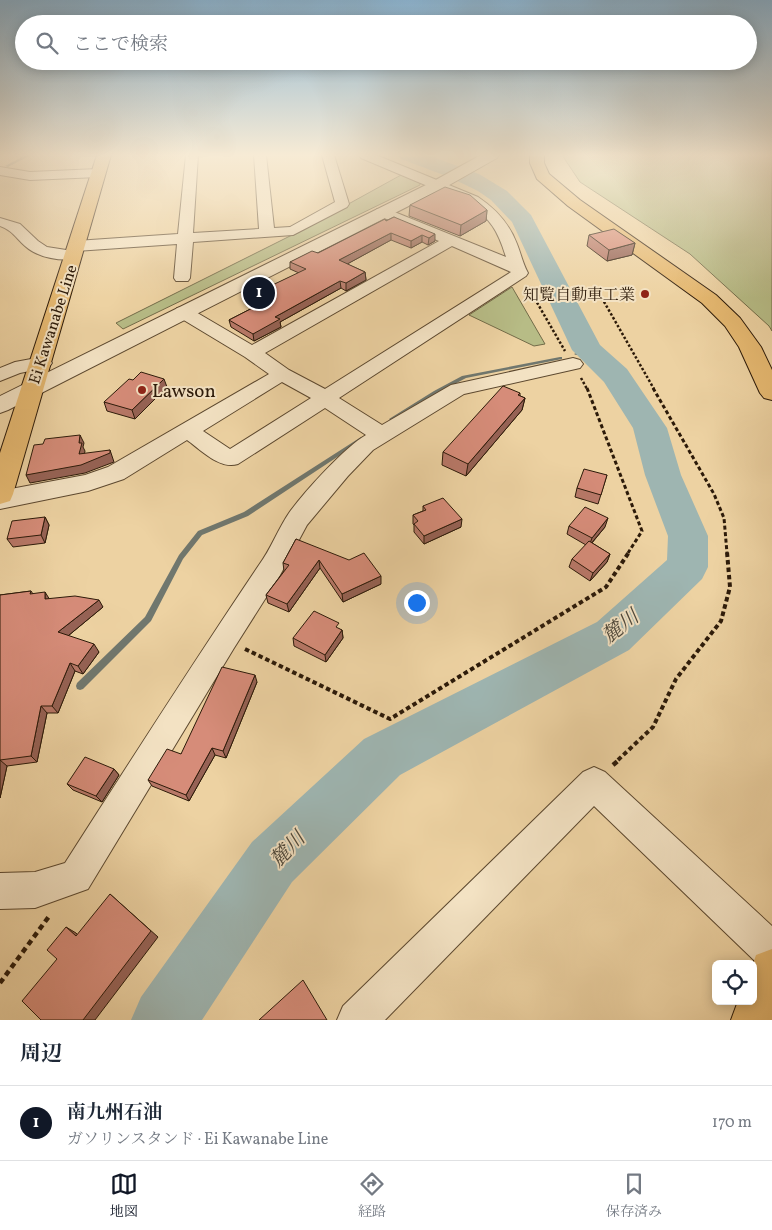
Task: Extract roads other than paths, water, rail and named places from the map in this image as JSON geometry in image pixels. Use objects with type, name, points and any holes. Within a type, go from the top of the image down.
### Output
[{"type":"main road","name":"Ei Kawanabe Line","points":[[0,494],[31,388],[42,363],[89,203]]},
{"type":"main road","points":[[576,203],[702,294],[733,322],[750,347],[772,393]]},
{"type":"main road","points":[[754,1020],[772,971]]},
{"type":"street","points":[[182,278],[187,203]]},
{"type":"street","points":[[264,203],[267,232]]},
{"type":"street","points":[[0,222],[14,224],[38,248],[60,255],[75,251],[184,238],[293,230],[342,203]]},
{"type":"street","points":[[0,405],[401,203]]},
{"type":"street","points":[[477,203],[497,218],[508,238],[519,270]]},
{"type":"street","points":[[382,212],[519,270]]},
{"type":"street","points":[[252,353],[451,240]]},
{"type":"street","points":[[188,430],[230,459],[519,270]]},
{"type":"street","points":[[183,312],[252,353],[282,374],[326,398],[382,435]]},
{"type":"street","points":[[0,375],[15,368],[42,363]]},
{"type":"street","points":[[0,891],[35,890],[76,877],[224,639],[270,570],[298,519],[340,470],[366,445],[458,389],[573,364]]},
{"type":"street","points":[[0,500],[88,483],[116,473],[282,374]]},
{"type":"street","points":[[357,1020],[594,783],[772,952]]},
{"type":"waterway","name":"麓川","points":[[164,1020],[272,862],[382,757],[613,636],[687,567],[688,536],[663,475],[650,428],[616,376],[587,350],[523,220],[508,203]]},
{"type":"waterway","points":[[576,354],[587,350]]},
{"type":"waterway","points":[[392,419],[464,377],[560,358]]},
{"type":"waterway","points":[[80,686],[148,619],[181,557],[200,533],[246,514],[361,439]]},
{"type":"place","name":"南九州石油","points":[[259,293]]},
{"type":"place","name":"知覧自動車工業","points":[[645,294]]},
{"type":"place","name":"Lawson","points":[[142,390]]}]
